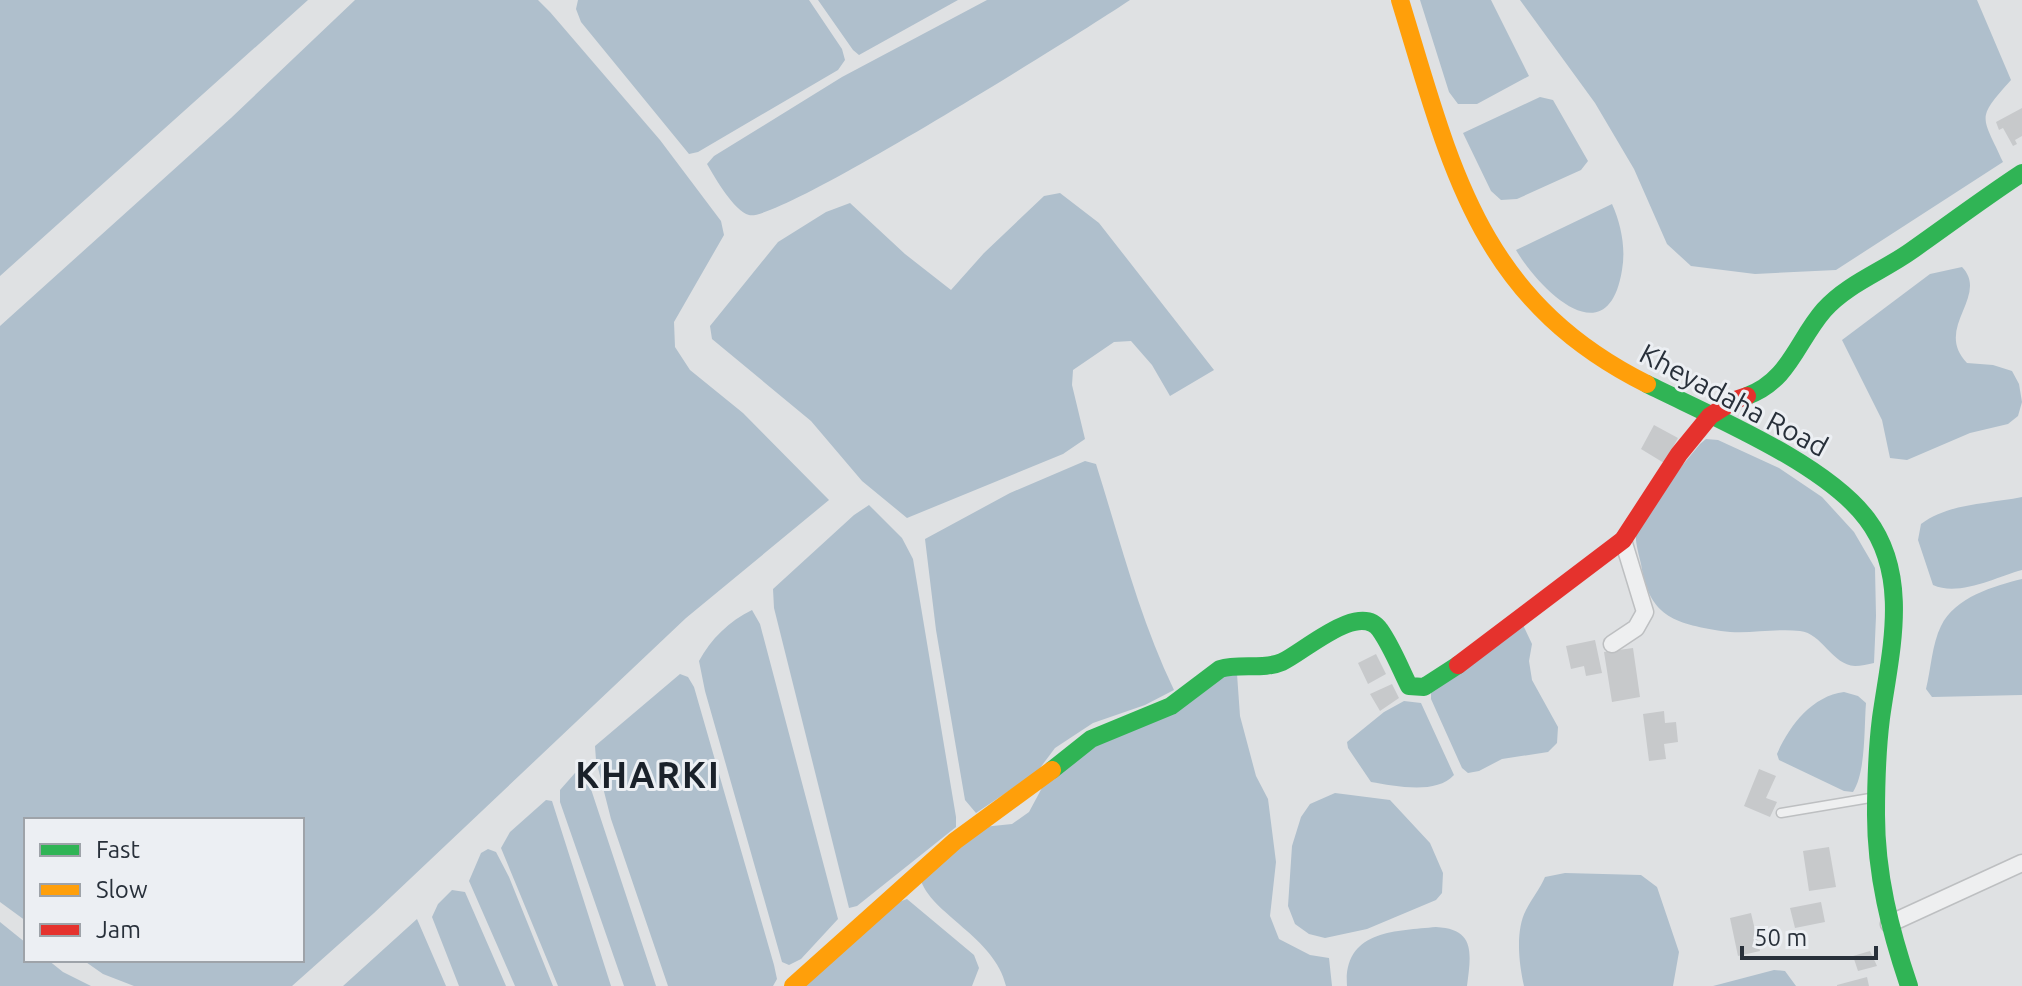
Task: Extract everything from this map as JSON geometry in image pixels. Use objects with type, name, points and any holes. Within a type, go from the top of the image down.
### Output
[{"type":"main road","name":"Kheyadaha Road","points":[[1400,0],[1453,173],[1510,274],[1546,314],[1586,350],[1614,368],[1802,463],[1869,520],[1885,551],[1895,612],[1878,741],[1876,797],[1881,887],[1893,944],[1909,986]]},
{"type":"main road","points":[[793,986],[955,841],[1038,782],[1074,750],[1091,739],[1171,706],[1220,669],[1279,664],[1348,622],[1359,619],[1370,620],[1379,627],[1409,686],[1424,687],[1623,540],[1679,454],[1710,416],[1776,380],[1823,311],[1842,294],[1910,252],[1954,218],[2022,173]]},
{"type":"street","points":[[1612,644],[1636,628],[1645,612],[1623,540]]},
{"type":"street","points":[[1889,924],[2022,863]]},
{"type":"lane","points":[[1781,813],[1876,797]]},
{"type":"water","points":[[0,0],[308,0],[0,276]]},
{"type":"water","points":[[355,0],[538,0],[660,140],[721,221],[724,235],[674,322],[675,347],[690,370],[743,413],[829,500],[686,618],[374,913],[292,986],[134,986],[103,974],[86,962],[304,962],[304,818],[24,818],[24,920],[0,902],[0,326],[231,118]]},
{"type":"water","points":[[578,0],[809,0],[842,49],[845,60],[838,70],[698,152],[689,154],[581,22],[576,9]]},
{"type":"water","points":[[818,0],[958,0],[859,55]]},
{"type":"water","points":[[987,0],[1130,0],[871,159],[772,210],[749,215],[725,193],[707,164],[714,156],[842,77]]},
{"type":"water","points":[[1420,0],[1491,0],[1529,76],[1477,104],[1458,104],[1449,92]]},
{"type":"water","points":[[1520,0],[1977,0],[2011,80],[1992,103],[1986,118],[2003,162],[1836,270],[1755,274],[1691,266],[1667,244],[1634,169],[1595,103]]},
{"type":"water","points":[[1540,97],[1553,100],[1588,161],[1581,170],[1517,199],[1501,200],[1491,191],[1463,133]]},
{"type":"water","points":[[1060,193],[1099,223],[1214,370],[1170,396],[1152,365],[1131,341],[1114,342],[1073,370],[1072,385],[1085,439],[1063,454],[907,518],[862,481],[811,421],[712,339],[710,326],[778,242],[826,212],[850,203],[905,254],[951,290],[984,253],[1044,196]]},
{"type":"water","points":[[1612,204],[1622,236],[1622,270],[1614,296],[1603,309],[1589,313],[1573,308],[1556,297],[1516,250]]},
{"type":"water","points":[[1962,267],[1969,278],[1970,289],[1958,325],[1958,350],[1967,363],[1993,365],[2012,371],[2019,384],[2022,402],[2018,416],[2008,424],[1970,433],[1907,460],[1890,458],[1882,420],[1842,340],[1930,274]]},
{"type":"water","points":[[1706,439],[1718,440],[1779,468],[1822,497],[1854,532],[1875,568],[1874,663],[1847,664],[1808,633],[1721,631],[1677,620],[1657,606],[1645,581],[1636,534],[1654,501]]},
{"type":"water","points":[[1085,461],[1096,464],[1140,606],[1174,690],[1145,705],[1093,723],[1055,748],[1037,772],[976,813],[965,800],[936,630],[925,539],[1010,493]]},
{"type":"water","points":[[2022,497],[2022,570],[1978,585],[1954,589],[1933,585],[1918,540],[1921,524],[1956,508]]},
{"type":"water","points":[[869,505],[902,538],[913,559],[956,827],[857,906],[849,908],[774,608],[773,589]]},
{"type":"water","points":[[2022,579],[2022,695],[1932,697],[1926,689],[1938,633],[1947,616],[1976,594]]},
{"type":"water","points":[[752,610],[760,624],[838,919],[801,959],[789,965],[782,962],[699,661],[721,631]]},
{"type":"water","points":[[1523,625],[1532,644],[1529,661],[1532,680],[1558,727],[1557,743],[1548,752],[1502,759],[1468,773],[1462,768],[1431,699],[1431,691]]},
{"type":"water","points":[[1224,672],[1237,674],[1240,716],[1256,776],[1268,799],[1276,862],[1270,916],[1279,939],[1310,955],[1329,958],[1332,986],[1006,986],[1000,969],[989,954],[936,903],[920,878],[983,827],[1012,824],[1029,812],[1043,786],[1079,753]]},
{"type":"water","points":[[680,674],[688,677],[694,687],[774,965],[777,979],[773,986],[668,986],[611,819],[595,746]]},
{"type":"water","points":[[1844,692],[1858,696],[1866,703],[1862,761],[1853,792],[1844,791],[1779,760],[1777,754],[1803,714],[1822,699]]},
{"type":"water","points":[[1404,701],[1421,703],[1454,775],[1446,781],[1415,788],[1371,782],[1348,748],[1347,742],[1384,712]]},
{"type":"water","points":[[585,771],[656,986],[624,986],[560,802],[560,790],[575,773]]},
{"type":"water","points":[[1335,793],[1390,800],[1430,843],[1443,873],[1442,893],[1436,900],[1367,929],[1325,938],[1309,934],[1295,924],[1288,906],[1292,846],[1301,817],[1310,804]]},
{"type":"water","points":[[546,800],[552,801],[611,986],[558,986],[501,848],[510,832]]},
{"type":"water","points":[[488,849],[496,852],[509,877],[553,986],[515,986],[469,881],[481,853]]},
{"type":"water","points":[[1565,873],[1641,875],[1657,887],[1679,952],[1673,986],[1524,986],[1519,948],[1523,918],[1545,877]]},
{"type":"water","points":[[452,890],[465,892],[506,986],[459,986],[432,917],[438,904]]},
{"type":"water","points":[[907,899],[974,955],[979,968],[972,986],[803,986],[896,903]]},
{"type":"water","points":[[417,919],[446,986],[343,986]]},
{"type":"water","points":[[0,922],[24,941],[24,962],[50,962],[91,986],[0,986]]},
{"type":"water","points":[[1436,927],[1458,933],[1468,945],[1467,986],[1347,986],[1348,968],[1363,944],[1389,933]]},
{"type":"water","points":[[1774,970],[1785,971],[1796,986],[1713,986]]},
{"type":"building","points":[[2022,108],[2022,136],[2015,140],[2017,144],[2013,146],[1996,122]]},
{"type":"building","points":[[1654,425],[1678,438],[1664,463],[1641,449]]},
{"type":"building","points":[[1595,640],[1602,673],[1586,676],[1584,666],[1571,669],[1566,646]]},
{"type":"building","points":[[1633,648],[1640,697],[1612,702],[1604,652]]},
{"type":"building","points":[[1376,654],[1386,674],[1368,684],[1358,663]]},
{"type":"building","points":[[1392,684],[1399,698],[1380,711],[1370,694]]},
{"type":"building","points":[[1664,711],[1665,723],[1676,722],[1678,742],[1664,744],[1666,759],[1649,761],[1643,714]]},
{"type":"building","points":[[1759,769],[1776,776],[1766,798],[1777,802],[1770,817],[1744,806]]},
{"type":"building","points":[[1829,847],[1836,887],[1809,891],[1803,851]]},
{"type":"building","points":[[1821,902],[1825,922],[1795,928],[1790,908]]},
{"type":"building","points":[[1751,913],[1760,951],[1738,956],[1730,918]]},
{"type":"building","points":[[1870,951],[1877,966],[1858,971],[1853,956]]},
{"type":"building","points":[[1867,977],[1869,986],[1837,986],[1837,985]]},
{"type":"traffic: fast","points":[[1747,396],[1773,381],[1783,370],[1833,301],[2022,173]]},
{"type":"traffic: fast","points":[[1647,384],[1796,460],[1848,498],[1867,519],[1881,542],[1889,565],[1894,616],[1879,742],[1876,790],[1878,859],[1885,902],[1909,986]]},
{"type":"traffic: fast","points":[[1052,770],[1091,739],[1171,706],[1220,669],[1282,662],[1346,624],[1371,622],[1380,630],[1409,686],[1424,687],[1458,665]]},
{"type":"traffic: slow","points":[[1400,0],[1456,172],[1479,222],[1508,269],[1544,311],[1590,350],[1647,384]]},
{"type":"traffic: slow","points":[[793,986],[955,841],[1052,770]]},
{"type":"traffic: jam","points":[[1458,665],[1623,540],[1679,454],[1710,416],[1747,396]]},
{"type":"district","name":"KHARKI","points":[[648,775]]}]
